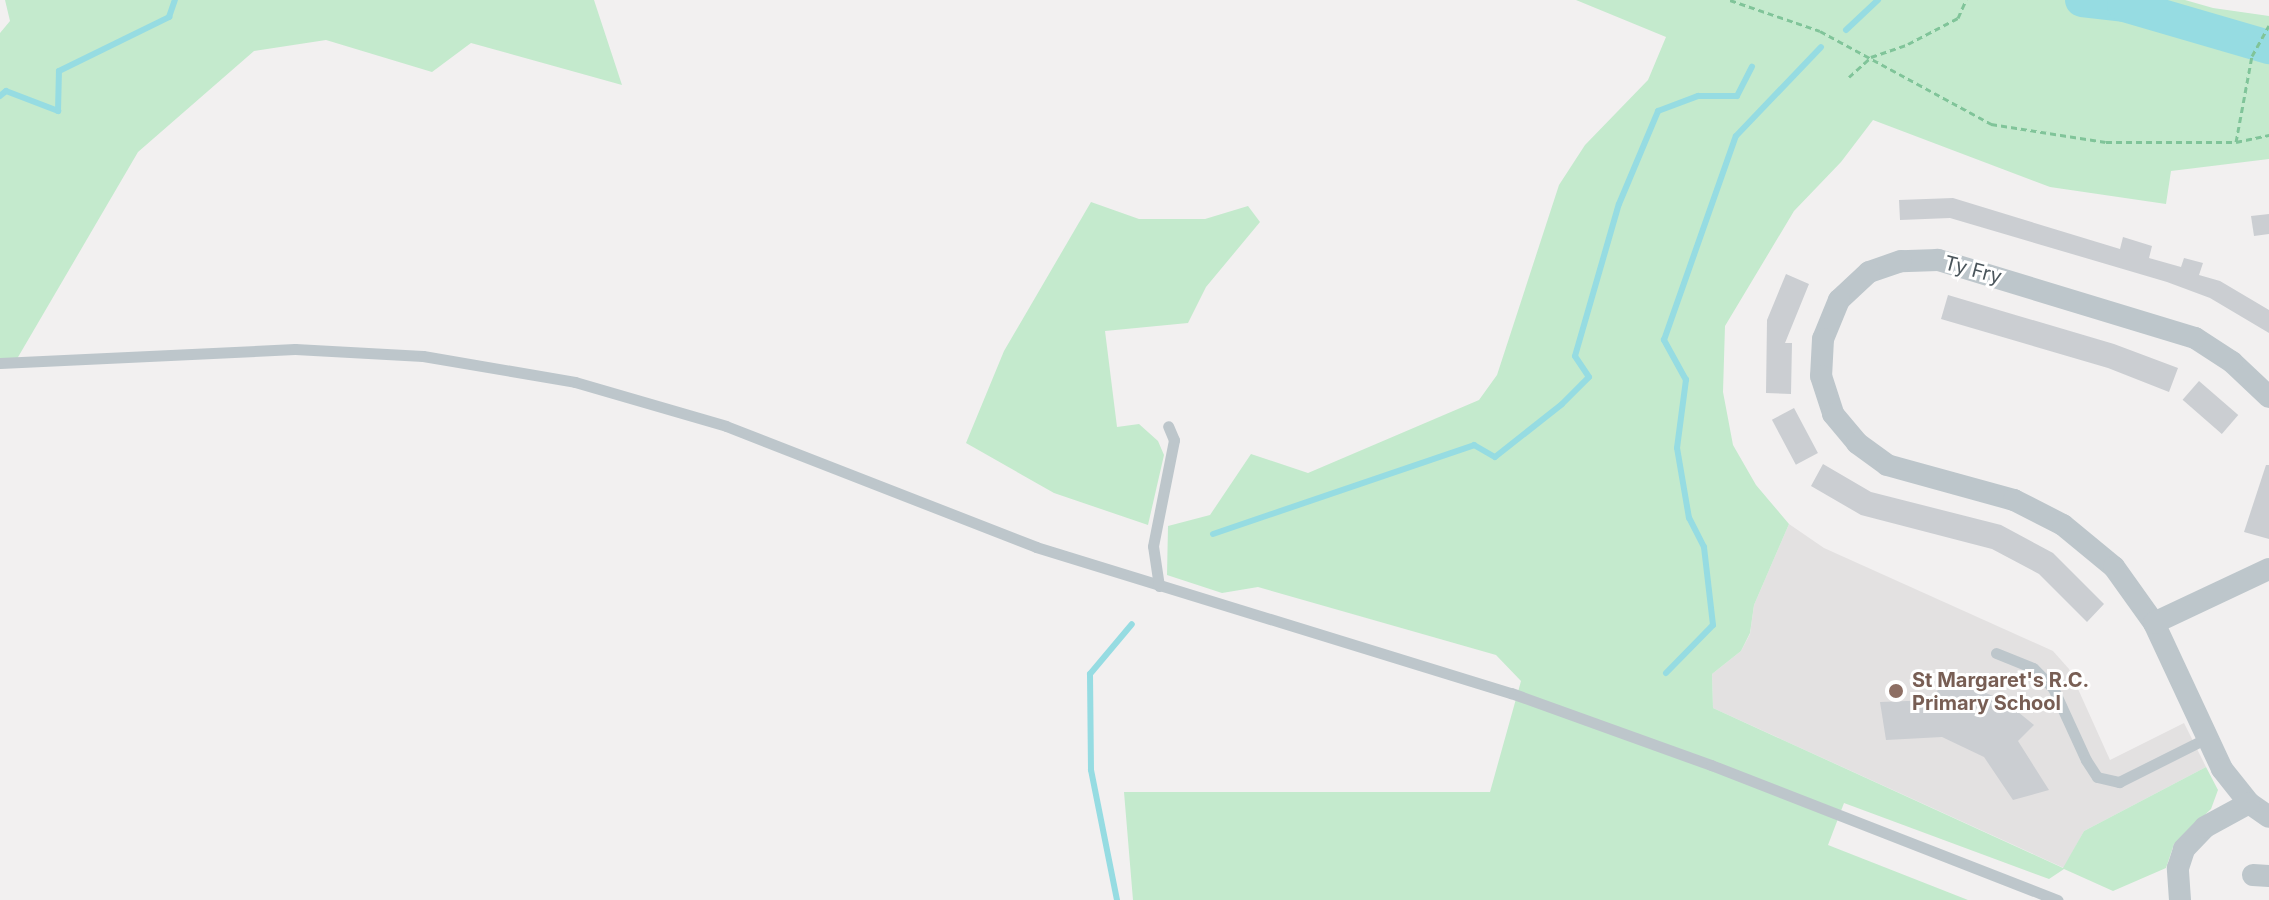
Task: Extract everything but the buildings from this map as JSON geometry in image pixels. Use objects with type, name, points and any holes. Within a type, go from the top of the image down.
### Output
[{"type":"street","name":"Ty Fry","points":[[2269,397],[2232,362],[2195,338],[1938,260],[1901,261],[1869,272],[1839,300],[1823,339],[1821,376],[1833,414],[1857,443],[1887,465],[2014,500],[2063,525],[2114,567],[2154,623],[2222,769],[2249,803],[2269,817]]},
{"type":"street","points":[[2154,623],[2269,569]]},
{"type":"street","points":[[2180,900],[2178,868],[2184,849],[2205,827],[2249,803]]},
{"type":"lane","points":[[0,363],[295,349],[423,356],[575,382],[726,426],[1036,547],[1284,621],[1541,704],[1711,765],[2058,900]]},
{"type":"lane","points":[[1159,586],[1153,546],[1174,440],[1168,426]]},
{"type":"lane","points":[[1996,653],[2033,668],[2053,688],[2097,777],[2119,782],[2207,738]]},
{"type":"path","points":[[1730,0],[1788,18],[1871,57],[1945,102],[1991,124],[2106,142],[2236,142],[2269,135]]},
{"type":"path","points":[[1849,77],[1871,57],[1908,44],[1958,18],[1966,0]]},
{"type":"path","points":[[2236,142],[2252,56],[2269,25]]},
{"type":"shaded area","name":"St Margaret's R.C. Primary School","points":[[1789,524],[1824,548],[2053,651],[2069,669],[2110,760],[2184,723],[2206,767],[2084,831],[2064,868],[1713,708],[1712,674],[1741,651],[1750,634],[1754,605]]},
{"type":"green space","points":[[5,0],[594,0],[622,85],[471,43],[432,72],[326,40],[254,51],[138,152],[14,364],[0,363],[0,33],[10,21]]},
{"type":"green space","points":[[1576,0],[2185,0],[2213,8],[2269,16],[2269,159],[2171,171],[2166,204],[2050,187],[1873,120],[1841,162],[1794,211],[1725,326],[1723,392],[1733,445],[1756,485],[1789,524],[1754,605],[1750,633],[1741,651],[1712,674],[1713,708],[2063,868],[2084,831],[2206,767],[2218,790],[2211,809],[2174,844],[2166,868],[2113,891],[2064,869],[2049,879],[1844,803],[1828,845],[1968,900],[1133,900],[1124,792],[1490,792],[1521,681],[1496,655],[1258,587],[1222,593],[1167,575],[1168,526],[1210,515],[1251,454],[1308,473],[1479,400],[1497,375],[1559,185],[1585,145],[1648,80],[1666,37]]},
{"type":"green space","points":[[1091,202],[1139,219],[1205,219],[1248,206],[1260,222],[1206,287],[1188,323],[1105,331],[1117,427],[1139,424],[1158,441],[1164,455],[1148,525],[1054,493],[966,443],[1004,351]]},
{"type":"waterway","points":[[0,96],[6,91],[58,111],[59,71],[169,17],[175,0]]},
{"type":"waterway","points":[[1846,30],[1878,0]]},
{"type":"waterway","points":[[2082,0],[2124,5],[2269,47]]},
{"type":"waterway","points":[[1666,673],[1713,625],[1704,547],[1689,518],[1677,448],[1686,380],[1664,340],[1736,136],[1821,47]]},
{"type":"waterway","points":[[1213,534],[1474,445],[1495,457],[1562,404],[1589,377],[1575,356],[1619,204],[1658,111],[1698,96],[1737,96],[1752,67]]},
{"type":"waterway","points":[[1117,900],[1091,770],[1090,674],[1132,624]]},
{"type":"place","name":"St Margaret's R.C. Primary School","points":[[1896,691]]}]
